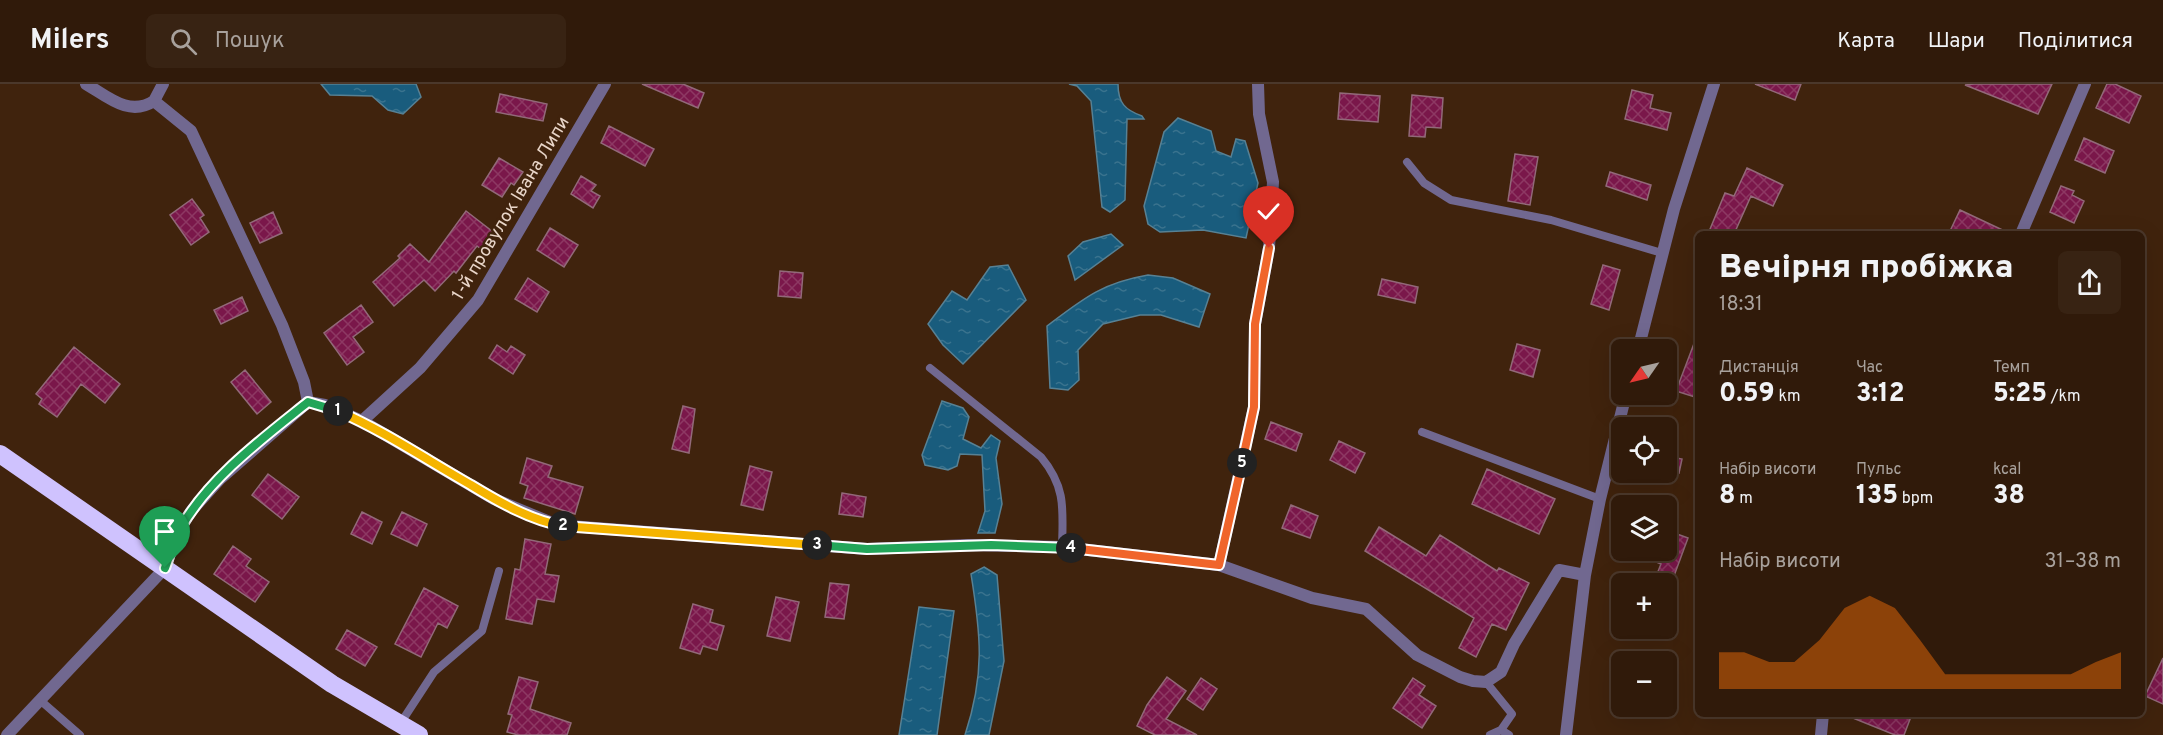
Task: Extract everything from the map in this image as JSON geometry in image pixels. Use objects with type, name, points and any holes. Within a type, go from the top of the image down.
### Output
[{"type":"highway","points":[[0,454],[332,684],[419,735]]},
{"type":"street","points":[[86,84],[123,106],[137,108],[154,101],[164,84]]},
{"type":"street","name":"1-й провулок Івана Липи","points":[[362,421],[420,368],[478,300],[605,84]]},
{"type":"street","points":[[1219,565],[1254,407],[1255,324],[1269,248],[1273,182],[1259,114],[1258,84]]},
{"type":"street","points":[[1641,339],[1662,253],[1714,84]]},
{"type":"street","points":[[2022,231],[2085,84]]},
{"type":"street","points":[[154,101],[191,131],[282,325],[304,382],[308,402]]},
{"type":"street","points":[[308,402],[325,405],[362,421],[494,499],[539,520],[557,525],[867,549],[968,545],[1062,547],[1219,565],[1312,598],[1366,609],[1417,655],[1460,677],[1486,682],[1494,678],[1505,666],[1514,644],[1559,570],[1585,575]]},
{"type":"street","points":[[8,735],[165,568],[178,531],[192,510],[220,478],[308,402]]},
{"type":"street","points":[[1566,735],[1585,575],[1600,499],[1623,405]]},
{"type":"street","points":[[1821,735],[1823,717]]},
{"type":"lane","points":[[1407,162],[1424,183],[1451,200],[1551,220],[1662,253]]},
{"type":"lane","points":[[930,368],[1041,457],[1053,471],[1061,491],[1062,547]]},
{"type":"lane","points":[[1422,432],[1600,499]]},
{"type":"lane","points":[[400,724],[434,672],[482,631],[499,572]]},
{"type":"lane","points":[[1486,682],[1512,714],[1505,732],[1490,735]]},
{"type":"lane","points":[[41,701],[80,735]]},
{"type":"water","points":[[321,84],[416,84],[421,97],[403,114],[388,110],[372,96],[330,95]]},
{"type":"water","points":[[1069,84],[1118,84],[1121,101],[1127,108],[1144,119],[1127,119],[1125,200],[1110,212],[1102,207],[1091,101],[1077,86]]},
{"type":"water","points":[[1178,118],[1211,131],[1216,151],[1231,157],[1236,139],[1245,141],[1258,183],[1246,238],[1203,230],[1160,232],[1148,224],[1144,206],[1164,132]]},
{"type":"water","points":[[1111,234],[1123,245],[1075,280],[1068,256],[1083,242]]},
{"type":"water","points":[[1008,265],[1026,300],[963,364],[943,345],[928,324],[952,291],[967,300],[990,267]]},
{"type":"water","points":[[1148,275],[1173,278],[1210,294],[1199,327],[1161,315],[1140,315],[1103,324],[1078,350],[1079,380],[1068,390],[1050,388],[1047,326],[1094,293],[1118,282]]},
{"type":"water","points":[[942,401],[963,408],[969,417],[963,439],[981,448],[991,435],[1000,441],[996,458],[1002,504],[995,533],[978,533],[985,511],[982,455],[960,454],[957,466],[948,470],[925,465],[922,455]]},
{"type":"water","points":[[984,567],[997,575],[1004,661],[989,735],[965,735],[976,693],[979,655],[979,636],[971,574]]},
{"type":"water","points":[[919,607],[954,611],[937,735],[899,735]]},
{"type":"building","points":[[642,84],[683,84],[704,93],[698,108]]},
{"type":"building","points":[[1755,84],[1801,84],[1795,100]]},
{"type":"building","points":[[2052,84],[2038,114],[1965,85]]},
{"type":"building","points":[[2107,84],[2115,84],[2141,96],[2129,123],[2096,108]]},
{"type":"building","points":[[1632,90],[1653,95],[1650,108],[1671,113],[1667,130],[1625,119]]},
{"type":"building","points":[[1340,93],[1380,96],[1378,122],[1338,119]]},
{"type":"building","points":[[500,94],[547,104],[543,121],[496,112]]},
{"type":"building","points":[[1412,95],[1443,98],[1441,128],[1426,127],[1425,137],[1409,136]]},
{"type":"building","points":[[609,126],[654,149],[645,166],[601,143]]},
{"type":"building","points":[[2084,138],[2114,151],[2105,173],[2075,160]]},
{"type":"building","points":[[1515,154],[1538,157],[1530,205],[1508,201]]},
{"type":"building","points":[[499,158],[523,172],[514,185],[511,183],[502,197],[482,185]]},
{"type":"building","points":[[1747,168],[1783,185],[1773,206],[1751,196],[1735,231],[1709,231],[1725,193],[1734,196]]},
{"type":"building","points":[[1610,172],[1651,185],[1647,200],[1606,186]]},
{"type":"building","points":[[581,176],[596,185],[591,191],[600,196],[593,208],[571,194]]},
{"type":"building","points":[[2061,186],[2074,191],[2072,195],[2084,201],[2074,223],[2050,212]]},
{"type":"building","points":[[192,199],[204,215],[200,218],[209,232],[191,245],[170,215]]},
{"type":"building","points":[[1960,210],[2005,231],[1950,231]]},
{"type":"building","points":[[466,211],[493,232],[481,249],[477,246],[456,273],[454,271],[435,291],[424,280],[394,306],[373,282],[400,258],[398,256],[410,244],[429,262]]},
{"type":"building","points":[[273,212],[282,233],[260,243],[250,223]]},
{"type":"building","points":[[550,228],[578,245],[564,267],[537,250]]},
{"type":"building","points":[[1603,265],[1620,270],[1609,310],[1591,304]]},
{"type":"building","points":[[780,271],[803,273],[801,298],[778,296]]},
{"type":"building","points":[[528,278],[549,292],[537,312],[515,299]]},
{"type":"building","points":[[1382,279],[1418,287],[1415,303],[1378,295]]},
{"type":"building","points":[[242,297],[248,311],[221,324],[214,310]]},
{"type":"building","points":[[361,305],[373,322],[353,337],[364,352],[347,365],[324,333]]},
{"type":"building","points":[[1695,341],[1695,397],[1677,391],[1677,388]]},
{"type":"building","points":[[1517,344],[1540,350],[1533,377],[1510,370]]},
{"type":"building","points":[[497,345],[507,352],[511,346],[525,355],[513,374],[489,358]]},
{"type":"building","points":[[74,347],[120,384],[105,403],[81,384],[57,417],[39,404],[42,399],[36,394]]},
{"type":"building","points":[[245,370],[271,402],[257,414],[231,382]]},
{"type":"building","points":[[683,406],[695,409],[689,453],[672,449]]},
{"type":"building","points":[[1271,422],[1302,434],[1296,451],[1265,439]]},
{"type":"building","points":[[1339,441],[1365,453],[1355,473],[1330,460]]},
{"type":"building","points":[[527,458],[552,466],[548,477],[583,487],[575,514],[524,498],[528,486],[520,483]]},
{"type":"building","points":[[1677,458],[1682,459],[1679,473],[1677,473]]},
{"type":"building","points":[[750,466],[772,472],[763,510],[741,505]]},
{"type":"building","points":[[1487,469],[1555,499],[1539,534],[1472,504]]},
{"type":"building","points":[[268,474],[299,497],[282,519],[252,495]]},
{"type":"building","points":[[842,493],[866,497],[863,517],[839,514]]},
{"type":"building","points":[[1291,505],[1318,516],[1310,538],[1282,528]]},
{"type":"building","points":[[362,512],[382,522],[372,544],[351,534]]},
{"type":"building","points":[[402,512],[427,524],[417,546],[391,534]]},
{"type":"building","points":[[1379,527],[1426,556],[1440,535],[1497,571],[1499,568],[1529,583],[1506,630],[1492,624],[1476,657],[1459,648],[1474,618],[1365,551]]},
{"type":"building","points":[[1677,534],[1688,538],[1675,573],[1657,573],[1661,564],[1654,561],[1677,561]]},
{"type":"building","points":[[525,539],[551,544],[545,574],[559,576],[554,602],[537,599],[532,624],[506,619],[515,569],[520,570]]},
{"type":"building","points":[[233,546],[251,559],[246,566],[269,582],[255,602],[214,574]]},
{"type":"building","points":[[830,583],[849,585],[844,619],[825,617]]},
{"type":"building","points":[[424,588],[458,606],[447,628],[438,623],[421,657],[395,644]]},
{"type":"building","points":[[776,597],[799,602],[790,641],[767,636]]},
{"type":"building","points":[[693,604],[713,610],[710,622],[724,626],[717,650],[703,646],[700,654],[680,648]]},
{"type":"building","points":[[347,630],[377,647],[365,666],[336,649]]},
{"type":"building","points":[[2163,658],[2163,704],[2145,696]]},
{"type":"building","points":[[519,677],[538,682],[530,709],[571,723],[567,735],[518,735],[507,732],[512,715],[508,714]]},
{"type":"building","points":[[1167,677],[1186,691],[1166,719],[1197,735],[1155,735],[1137,726],[1147,705]]},
{"type":"building","points":[[1201,678],[1217,689],[1203,710],[1187,699]]},
{"type":"building","points":[[1413,678],[1425,686],[1419,695],[1436,706],[1422,728],[1393,708]]},
{"type":"building","points":[[1850,717],[1911,717],[1904,735],[1895,735]]},
{"type":"route","points":[[165,568],[178,531],[192,510],[220,478],[308,402],[325,405],[362,421],[494,499],[539,520],[578,529],[867,549],[968,545],[1062,547],[1219,565],[1254,407],[1255,324],[1269,248]]}]
